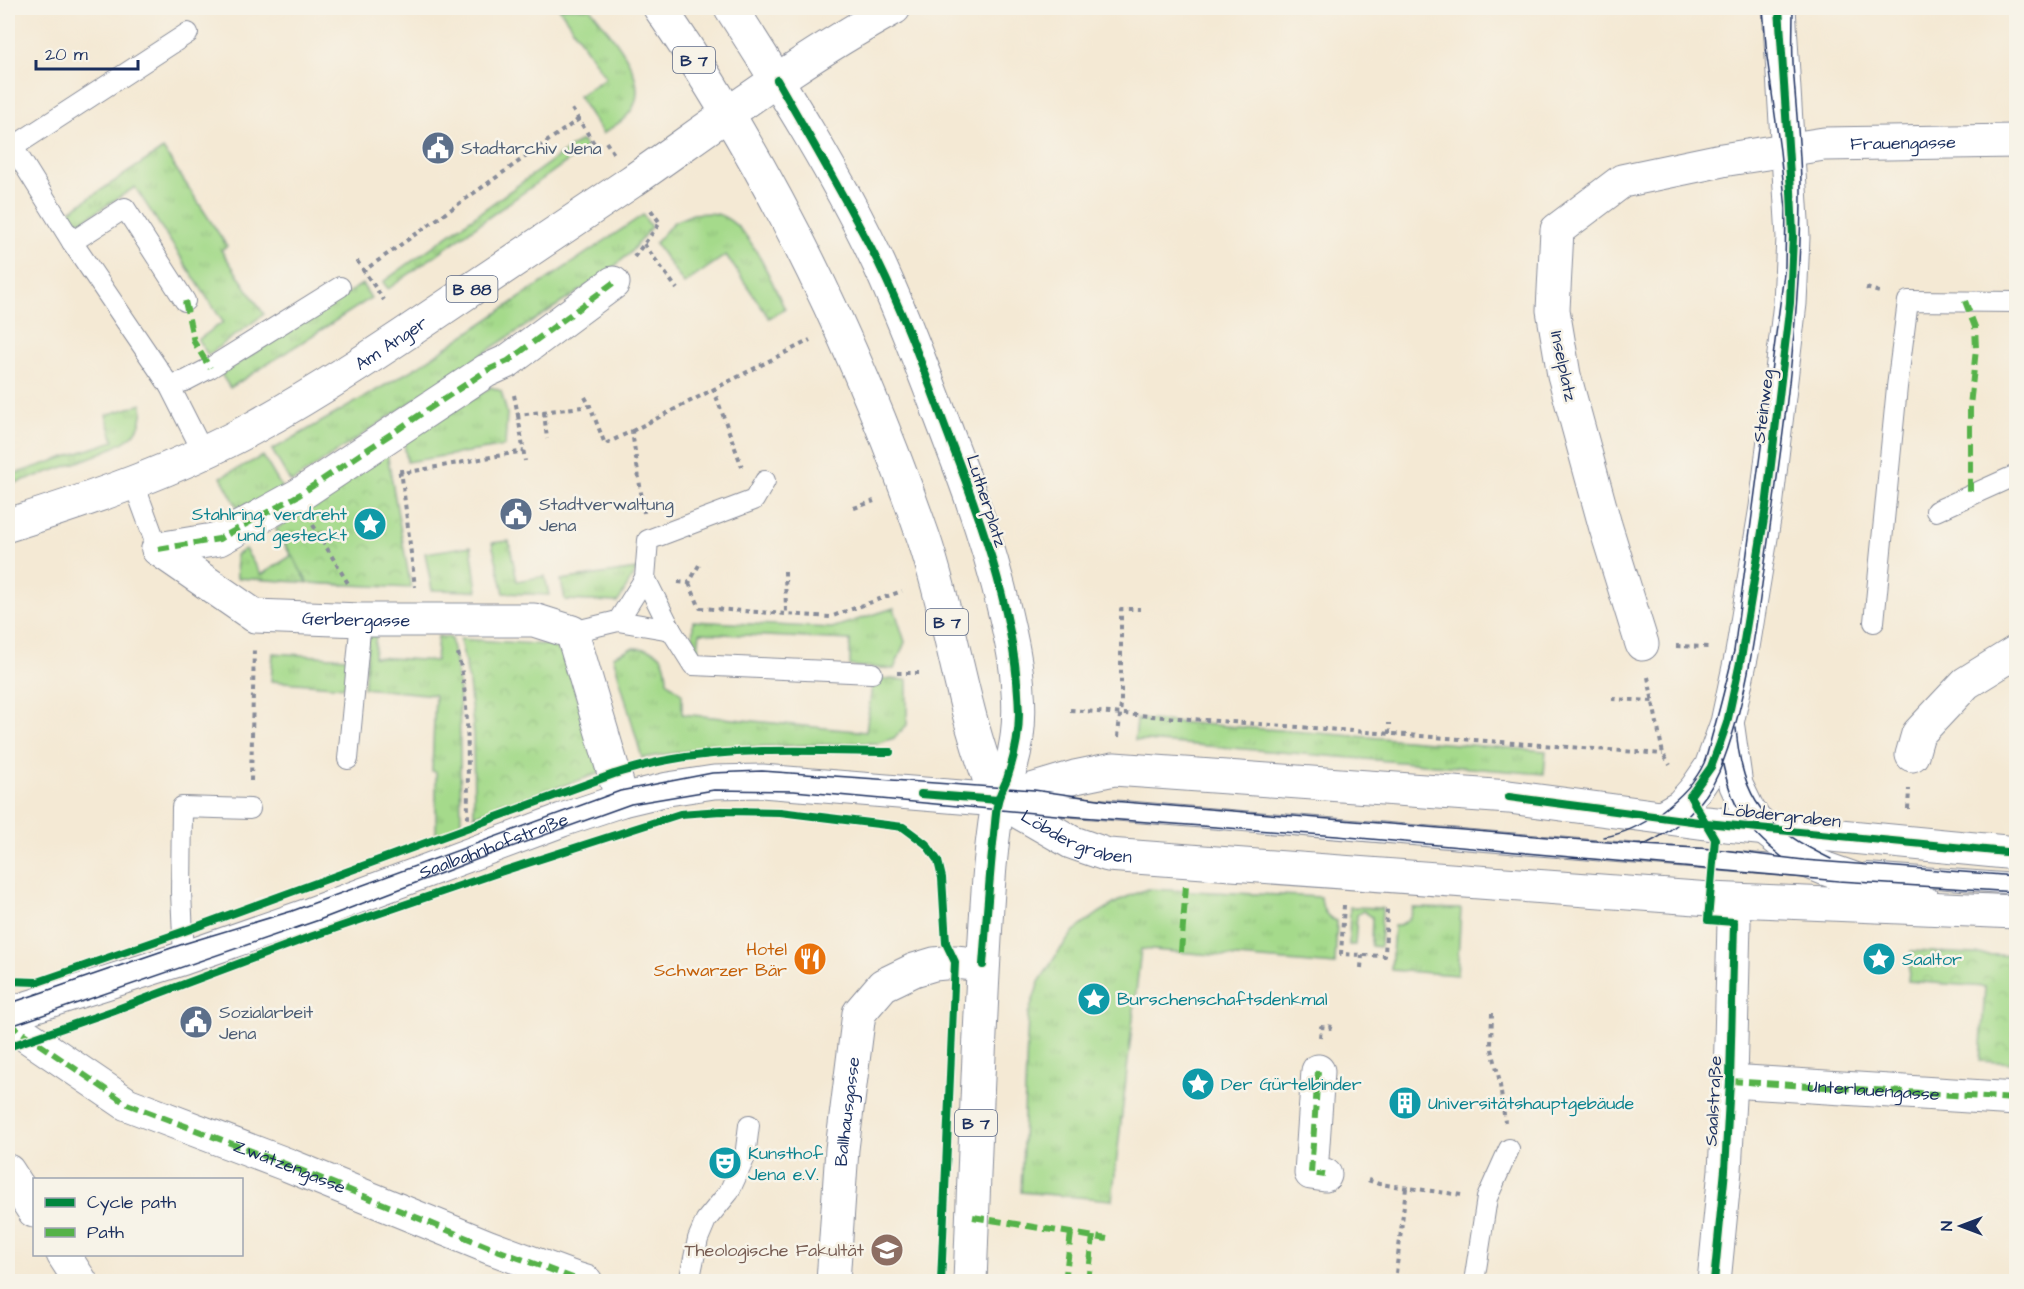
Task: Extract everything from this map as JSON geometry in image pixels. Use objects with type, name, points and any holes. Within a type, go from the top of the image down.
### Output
[{"type":"street","name":"B 7","points":[[660,8],[728,114]]},
{"type":"street","name":"B 7","points":[[731,8],[777,80]]},
{"type":"street","name":"Am Anger","points":[[8,525],[82,502],[203,452],[253,428],[405,334],[777,80],[849,33],[894,8]]},
{"type":"street","name":"Steinweg","points":[[1662,817],[1681,806],[1696,789],[1711,767],[1727,723],[1742,653],[1766,507],[1790,303],[1793,237],[1779,8]]},
{"type":"street","name":"Lutherplatz","points":[[777,80],[878,263],[913,343],[962,470],[999,587],[1011,642],[1018,690],[1019,718],[1016,747],[998,800],[988,890],[983,965]]},
{"type":"street","name":"Lutherplatz","points":[[728,114],[812,266],[881,423],[925,541],[959,668],[971,723],[998,800]]},
{"type":"street","name":"Frauengasse","points":[[1789,150],[1824,144],[2016,141]]},
{"type":"street","name":"Inselplatz","points":[[1642,644],[1605,525],[1564,375],[1553,310],[1557,230],[1622,181],[1722,160],[1789,150]]},
{"type":"street","points":[[158,549],[219,539],[294,496],[393,434],[486,371],[508,361],[613,283]]},
{"type":"street","name":"Gerbergasse","points":[[158,549],[255,616],[361,620],[534,620],[572,632]]},
{"type":"street","points":[[572,632],[622,800]]},
{"type":"street","points":[[1912,755],[1918,734],[1966,683],[2016,652]]},
{"type":"street","name":"Steinweg","points":[[1727,723],[1728,743],[1736,785],[1755,821],[1766,829]]},
{"type":"street","name":"Löbdergraben","points":[[998,800],[1076,777],[1114,769],[1509,798],[1766,829],[2016,853]]},
{"type":"street","name":"Saalbahnhofstraße","points":[[8,1014],[184,958],[311,914],[562,820],[622,800],[668,789],[714,782],[762,780],[998,800]]},
{"type":"street","name":"Löbdergraben","points":[[998,800],[1071,842],[1108,855],[1625,894],[2016,912]]},
{"type":"street","name":"Löbdergraben","points":[[1766,829],[1804,860],[1934,907]]},
{"type":"street","name":"Saalstraße","points":[[1714,1281],[1725,1170],[1730,1081],[1734,922]]},
{"type":"street","name":"Ballhausgasse","points":[[832,1281],[842,1149],[859,1013],[883,985],[914,970],[934,964],[983,965]]},
{"type":"street","name":"B 7","points":[[970,1281],[983,965]]},
{"type":"street","name":"Zwätzengasse","points":[[8,1023],[127,1104],[288,1165],[500,1251],[586,1281]]},
{"type":"street","points":[[1318,1071],[1311,1173],[1324,1175]]},
{"type":"street","name":"Unterlauengasse","points":[[1730,1081],[2016,1099]]},
{"type":"street","points":[[8,1171],[33,1209]]},
{"type":"street","points":[[64,1256],[81,1281]]},
{"type":"lane","points":[[188,33],[13,147],[72,242],[169,385],[203,452]]},
{"type":"lane","points":[[72,242],[125,208],[185,301]]},
{"type":"lane","points":[[169,385],[185,381],[210,368],[340,287]]},
{"type":"lane","points":[[1874,622],[1897,387],[1908,301],[2016,302]]},
{"type":"lane","points":[[1936,511],[2016,475]]},
{"type":"lane","points":[[133,481],[158,549]]},
{"type":"lane","points":[[618,621],[645,578],[648,540],[754,500],[765,481]]},
{"type":"lane","points":[[645,578],[693,665],[872,673]]},
{"type":"lane","points":[[348,759],[361,620]]},
{"type":"lane","points":[[572,632],[618,621],[672,630]]},
{"type":"lane","points":[[998,800],[2016,884]]},
{"type":"lane","points":[[184,958],[181,892],[182,807],[250,809]]},
{"type":"lane","points":[[689,1281],[698,1239],[706,1220],[729,1192],[745,1157],[749,1125]]},
{"type":"lane","points":[[1474,1281],[1487,1198],[1509,1149]]},
{"type":"path","points":[[572,109],[597,148]]},
{"type":"path","points":[[340,287],[579,119]]},
{"type":"path","points":[[613,283],[660,223],[632,181]]},
{"type":"path","points":[[644,244],[677,289]]},
{"type":"path","points":[[364,271],[384,300]]},
{"type":"path","points":[[585,397],[605,444],[812,339]]},
{"type":"path","points":[[508,361],[525,461]]},
{"type":"path","points":[[713,388],[754,500]]},
{"type":"path","points":[[518,415],[590,406]]},
{"type":"path","points":[[543,412],[547,439]]},
{"type":"path","points":[[632,431],[648,540]]},
{"type":"path","points":[[393,434],[432,620],[455,639],[465,683],[469,726],[468,818],[476,852]]},
{"type":"path","points":[[401,471],[524,450]]},
{"type":"path","points":[[294,496],[347,579],[361,620]]},
{"type":"path","points":[[854,508],[874,501]]},
{"type":"path","points":[[785,571],[786,613]]},
{"type":"path","points":[[689,583],[700,608],[830,617],[902,591]]},
{"type":"path","points":[[1117,747],[1120,713],[1121,609],[1140,609]]},
{"type":"path","points":[[250,809],[254,637]]},
{"type":"path","points":[[1675,773],[1663,754],[1642,644],[1710,647],[1742,653]]},
{"type":"path","points":[[1612,699],[1653,701]]},
{"type":"path","points":[[1070,710],[1663,754]]},
{"type":"path","points":[[1389,723],[1389,734]]},
{"type":"path","points":[[1905,842],[1912,755]]},
{"type":"path","points":[[1344,896],[1341,954],[1384,956],[1388,899]]},
{"type":"path","points":[[1361,968],[1362,955]]},
{"type":"path","points":[[1492,1013],[1491,1045],[1499,1078],[1509,1149]]},
{"type":"path","points":[[1330,1028],[1330,1039]]},
{"type":"path","points":[[1368,1180],[1406,1188],[1487,1198]]},
{"type":"path","points":[[1395,1281],[1406,1188]]},
{"type":"green space","points":[[559,8],[590,8],[619,46],[634,75],[637,90],[635,104],[626,117],[603,134],[578,96],[606,78]]},
{"type":"green space","points":[[581,140],[586,148],[388,289],[383,282]]},
{"type":"green space","points":[[163,149],[227,246],[221,250],[264,314],[208,355],[198,340],[223,322],[135,187],[81,222],[68,212]]},
{"type":"green space","points":[[693,214],[717,214],[740,229],[758,254],[785,309],[769,318],[726,255],[684,284],[655,243],[674,222]]},
{"type":"green space","points":[[643,215],[651,227],[629,254],[603,276],[292,482],[290,481],[272,450],[417,367]]},
{"type":"green space","points":[[362,284],[371,298],[230,388],[221,374]]},
{"type":"green space","points":[[491,387],[501,391],[507,413],[505,446],[407,462],[404,442]]},
{"type":"green space","points":[[142,404],[142,416],[138,427],[134,434],[125,441],[93,456],[8,485],[8,476],[114,441],[106,415]]},
{"type":"green space","points":[[387,453],[411,588],[308,583],[276,529]]},
{"type":"green space","points":[[263,456],[282,488],[241,514],[221,477]]},
{"type":"green space","points":[[276,529],[343,585],[237,578],[236,555],[245,549],[261,575],[291,556]]},
{"type":"green space","points":[[509,541],[517,581],[545,576],[549,595],[504,593],[492,543]]},
{"type":"green space","points":[[471,546],[477,591],[432,590],[425,553]]},
{"type":"green space","points":[[637,569],[618,602],[565,600],[561,580]]},
{"type":"green space","points":[[894,608],[905,642],[894,669],[850,666],[850,640],[700,633],[697,657],[692,652],[693,621],[832,628]]},
{"type":"green space","points":[[369,632],[376,632],[374,657],[436,661],[438,636],[451,638],[459,684],[461,823],[436,839],[436,772],[432,771],[435,695],[364,688]]},
{"type":"green space","points":[[460,639],[548,645],[557,649],[565,657],[600,773],[474,816],[473,726],[469,682]]},
{"type":"green space","points":[[632,648],[655,651],[663,659],[667,681],[682,694],[682,714],[866,732],[873,678],[907,680],[907,725],[894,738],[879,743],[709,748],[642,758],[613,656]]},
{"type":"green space","points":[[273,653],[347,658],[345,687],[271,681]]},
{"type":"green space","points":[[1137,719],[1546,751],[1544,774],[1135,740]]},
{"type":"green space","points":[[1147,889],[1321,897],[1325,912],[1337,921],[1335,965],[1141,949],[1112,1200],[1021,1192],[1028,1015],[1039,982],[1074,931],[1122,899]]},
{"type":"green space","points":[[1350,907],[1382,908],[1380,947],[1371,946],[1372,917],[1363,911],[1357,915],[1355,945],[1349,945]]},
{"type":"green space","points":[[1413,908],[1461,909],[1457,975],[1391,970],[1394,926],[1407,920]]},
{"type":"green space","points":[[1911,951],[2016,956],[2016,1063],[1980,1061],[1985,987],[1908,981]]},
{"type":"tram line","points":[[1603,837],[1617,834],[1647,821],[1675,800],[1697,776],[1707,755],[1734,651],[1785,266],[1786,209],[1763,8]]},
{"type":"tram line","points":[[1642,846],[1666,833],[1688,816],[1713,785],[1738,716],[1751,658],[1786,410],[1798,277],[1801,173],[1793,62],[1793,8]]},
{"type":"tram line","points":[[1736,728],[1744,775],[1761,809],[1790,836],[1831,859]]},
{"type":"tram line","points":[[1722,760],[1730,790],[1742,815],[1758,836],[1782,857]]},
{"type":"tram line","points":[[8,1004],[183,944],[292,911],[620,791],[712,773],[762,771],[1034,790],[1112,801],[1715,849],[1804,860],[2016,876]]},
{"type":"tram line","points":[[8,1027],[319,920],[631,804],[714,790],[794,791],[1839,881],[2016,892]]},
{"type":"marked path","points":[[158,549],[219,539],[299,495],[486,371],[508,361],[613,283]]},
{"type":"marked path","points":[[185,301],[194,342],[210,368]]},
{"type":"marked path","points":[[1965,301],[1975,327],[1976,349],[1970,406],[1970,496]]},
{"type":"marked path","points":[[1181,952],[1186,885]]},
{"type":"marked path","points":[[8,1023],[127,1104],[288,1165],[489,1247],[586,1282]]},
{"type":"marked path","points":[[1318,1071],[1311,1173],[1325,1175]]},
{"type":"marked path","points":[[1730,1081],[2016,1099]]},
{"type":"marked path","points":[[973,1217],[1107,1239]]},
{"type":"marked path","points":[[1065,1282],[1071,1233]]},
{"type":"marked path","points":[[1088,1282],[1093,1236]]},
{"type":"cycle path","points":[[1714,1282],[1725,1170],[1730,1081],[1734,922],[1708,920],[1715,839],[1690,796],[1711,767],[1719,746],[1727,723],[1742,653],[1766,507],[1790,303],[1793,237],[1779,8]]},
{"type":"cycle path","points":[[777,80],[854,216],[899,307],[976,510],[1006,611],[1017,680],[1019,722],[1012,763],[996,811],[983,965]]},
{"type":"cycle path","points":[[8,981],[38,982],[647,764],[695,756],[751,751],[890,752]]},
{"type":"cycle path","points":[[921,794],[998,800]]},
{"type":"cycle path","points":[[1509,797],[1706,823],[2016,853]]},
{"type":"cycle path","points":[[8,1047],[307,938],[680,814],[721,811],[780,812],[903,827],[926,844],[938,861],[942,878],[946,943],[955,962],[941,1282]]},
{"type":"place","name":"Stadtarchiv Jena","points":[[438,148]]},
{"type":"place","name":"Stadtverwaltung Jena","points":[[516,514]]},
{"type":"place","name":"Stahlring, verdreht und gesteckt","points":[[370,524]]},
{"type":"place","name":"Hotel Schwarzer Bär","points":[[810,959]]},
{"type":"place","name":"Saaltor","points":[[1879,959]]},
{"type":"place","name":"Burschenschaftsdenkmal","points":[[1094,999]]},
{"type":"place","name":"Sozialarbeit Jena","points":[[196,1022]]},
{"type":"place","name":"Der Gürtelbinder","points":[[1198,1084]]},
{"type":"place","name":"Universitätshauptgebäude","points":[[1405,1103]]},
{"type":"place","name":"Kunsthof Jena e.V.","points":[[725,1163]]},
{"type":"place","name":"Theologische Fakultät","points":[[887,1250]]}]
